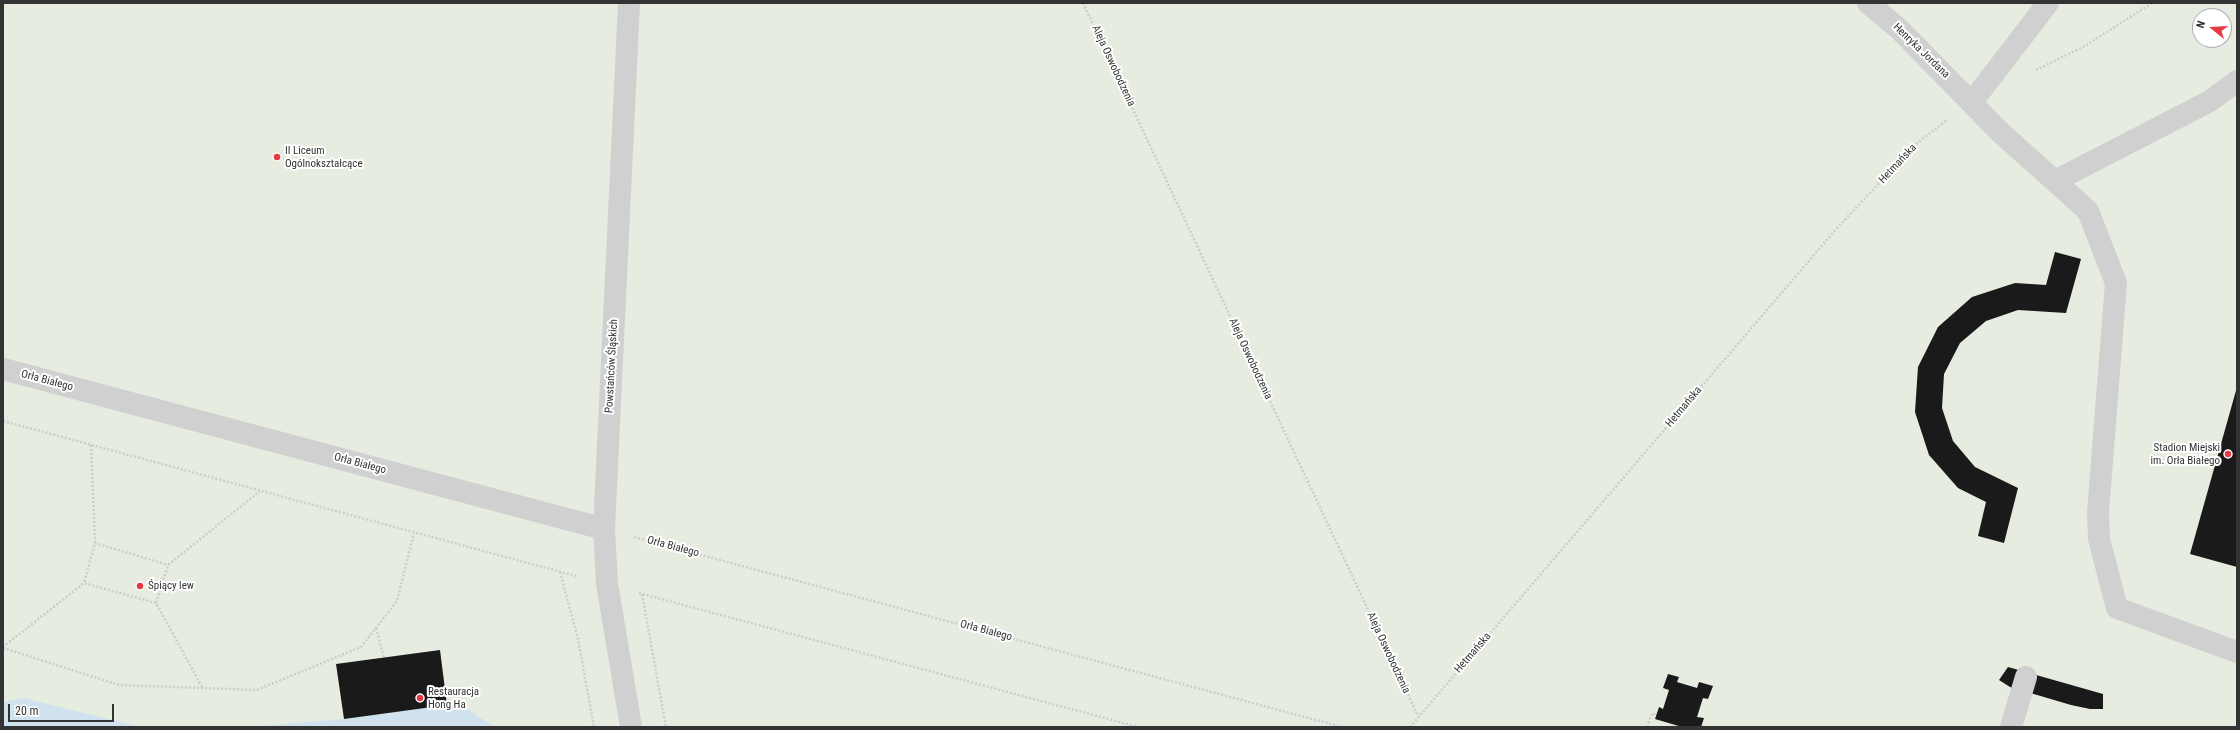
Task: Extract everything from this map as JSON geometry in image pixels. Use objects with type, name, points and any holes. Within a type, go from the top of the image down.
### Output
[{"type":"street","name":"Powstańców Śląskich","points":[[629,3],[604,529],[607,584],[631,727]]},
{"type":"street","name":"Henryka Jordana","points":[[1868,3],[1899,29],[2015,145],[2088,211],[2116,283],[2098,512],[2099,539],[2117,608],[2237,652]]},
{"type":"street","points":[[1972,102],[2048,3]]},
{"type":"street","points":[[2055,181],[2210,101],[2237,81]]},
{"type":"street","name":"Orła Białego","points":[[3,369],[604,529]]},
{"type":"street","points":[[2012,727],[2026,677]]},
{"type":"path","name":"Aleja Oswobodzenia","points":[[1083,3],[1418,716]]},
{"type":"path","points":[[2030,73],[2085,46],[2152,3]]},
{"type":"path","name":"Hetmańska","points":[[1410,727],[1838,227],[1917,143],[1972,102]]},
{"type":"path","points":[[3,421],[414,534],[607,584],[1138,727]]},
{"type":"path","points":[[3,647],[84,583],[95,544],[91,445]]},
{"type":"path","points":[[202,688],[156,603],[168,565],[260,491]]},
{"type":"path","name":"Orła Białego","points":[[604,529],[1342,727]]},
{"type":"path","points":[[3,647],[119,685],[257,690],[361,647],[397,601],[414,534]]},
{"type":"path","points":[[95,544],[168,565]]},
{"type":"path","points":[[560,572],[578,639],[594,727]]},
{"type":"path","points":[[84,583],[156,603]]},
{"type":"path","points":[[642,594],[666,727]]},
{"type":"path","points":[[376,628],[384,658]]},
{"type":"path","points":[[1647,727],[1652,713],[1656,714]]},
{"type":"shaded area","points":[[3,3],[2237,3],[2237,727],[3,727]]},
{"type":"water","points":[[23,698],[141,727],[3,727],[3,702]]},
{"type":"water","points":[[447,705],[469,710],[494,727],[250,727],[344,719]]},
{"type":"building","points":[[2055,252],[2081,259],[2066,313],[2018,310],[1986,321],[1960,343],[1944,374],[1942,408],[1953,441],[1975,467],[2018,488],[2004,543],[1978,536],[1986,502],[1958,488],[1929,455],[1915,412],[1918,367],[1938,327],[1972,297],[2015,283],[2046,285]]},
{"type":"building","name":"Stadion Miejski im. Orła Białego","points":[[2237,387],[2237,567],[2190,554]]},
{"type":"building","points":[[440,650],[447,705],[344,719],[336,664]]},
{"type":"building","points":[[2008,667],[2103,694],[2103,709],[2090,709],[2071,705],[2010,687],[1999,680]]},
{"type":"building","points":[[1668,674],[1679,677],[1677,682],[1697,688],[1699,682],[1713,686],[1708,699],[1703,698],[1697,717],[1704,718],[1701,727],[1682,727],[1655,719],[1659,707],[1663,709],[1669,690],[1663,688]]},
{"type":"place","name":"II Liceum Ogólnokształcące","points":[[277,157]]},
{"type":"place","name":"Stadion Miejski im. Orła Białego","points":[[2228,454]]},
{"type":"place","name":"Śpiący lew","points":[[140,586]]},
{"type":"place","name":"Restauracja Hong Ha","points":[[420,698]]}]
